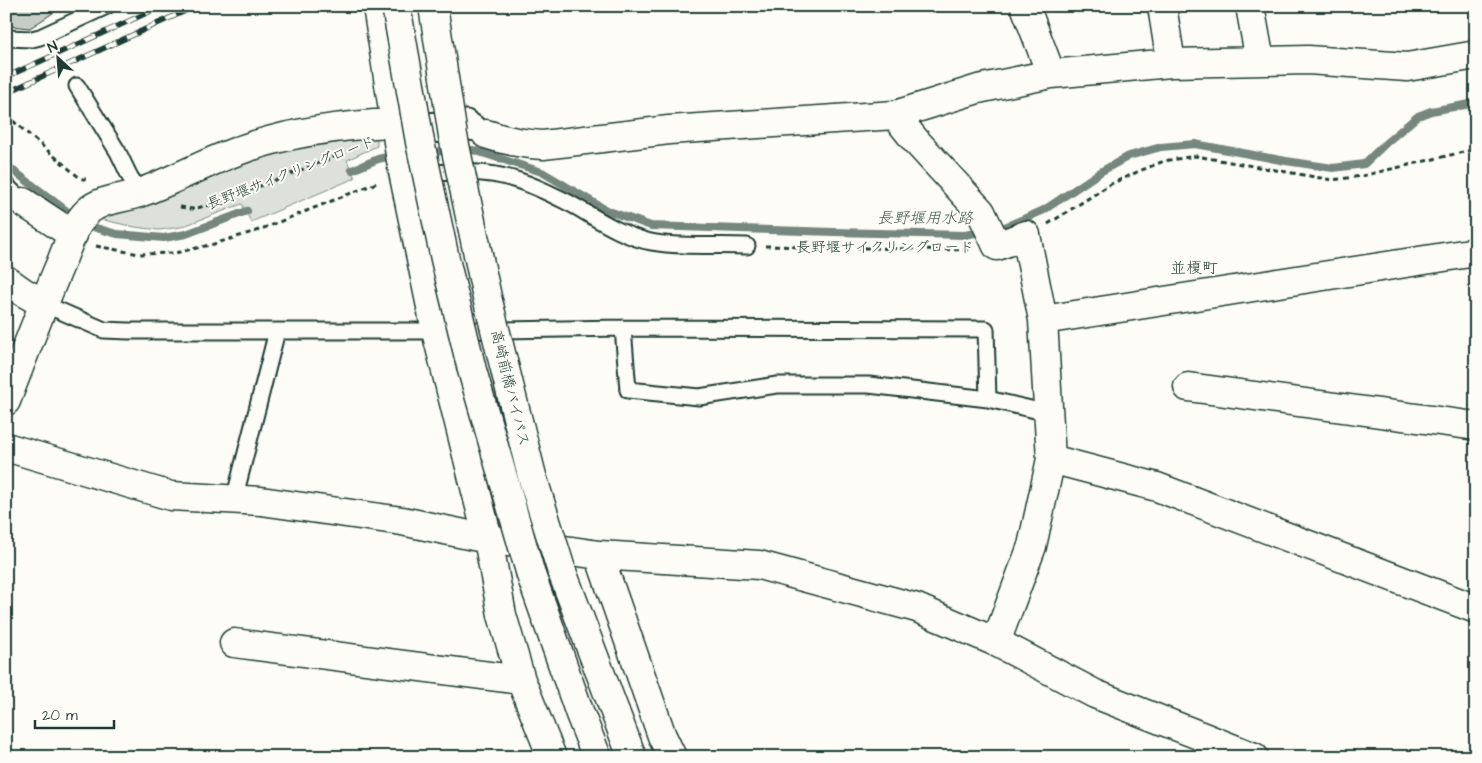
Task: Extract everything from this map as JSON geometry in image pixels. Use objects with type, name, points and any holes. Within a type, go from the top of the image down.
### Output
[{"type":"main road","points":[[377,6],[403,170],[436,331],[488,539],[502,615],[521,680],[552,757]]},
{"type":"main road","name":"高崎前橋バイパス","points":[[396,6],[420,142],[474,380],[532,575],[597,757]]},
{"type":"main road","name":"高崎前橋バイパス","points":[[433,6],[453,136],[488,297],[532,476],[561,569],[632,757]]},
{"type":"main road","points":[[1025,6],[1051,74]]},
{"type":"main road","points":[[1162,6],[1171,63]]},
{"type":"main road","points":[[1250,6],[1260,61]]},
{"type":"main road","points":[[486,134],[507,142],[544,145],[669,130],[895,115],[978,89],[1051,74],[1171,63],[1308,60],[1407,67],[1476,55]]},
{"type":"main road","points":[[895,115],[915,140],[982,212],[995,241]]},
{"type":"main road","points":[[6,401],[44,304],[79,225],[99,204],[141,193],[244,149],[304,132],[356,124],[396,130]]},
{"type":"main road","points":[[15,193],[79,225]]},
{"type":"main road","points":[[996,642],[1032,546],[1051,459],[1043,320],[1026,235]]},
{"type":"main road","name":"長野堰サイクリングロード","points":[[995,241],[1026,235]]},
{"type":"main road","points":[[1043,320],[1476,252]]},
{"type":"main road","points":[[6,280],[44,304]]},
{"type":"main road","points":[[1188,387],[1476,426]]},
{"type":"main road","points":[[6,447],[171,496],[261,501],[402,521],[488,539],[599,555],[759,565],[917,608],[996,642],[1095,694],[1254,757]]},
{"type":"main road","points":[[1051,459],[1157,487],[1476,609]]},
{"type":"main road","points":[[599,555],[662,736],[672,757]]},
{"type":"main road","points":[[234,642],[521,680]]},
{"type":"lane","points":[[6,38],[32,39],[40,37],[107,6]]},
{"type":"lane","points":[[77,86],[141,193]]},
{"type":"lane","points":[[396,130],[467,118],[486,134]]},
{"type":"lane","points":[[403,170],[491,175],[511,178],[567,202],[623,233],[651,242],[747,246]]},
{"type":"lane","points":[[44,304],[104,330],[986,329],[988,399]]},
{"type":"lane","points":[[623,328],[628,390],[699,397],[777,385],[869,385],[988,399],[1048,413]]},
{"type":"lane","points":[[236,500],[239,479],[276,331]]},
{"type":"path","points":[[6,115],[80,179],[89,180]]},
{"type":"path","points":[[1026,235],[1052,222],[1111,184],[1164,161],[1196,156],[1332,180],[1362,176],[1476,149]]},
{"type":"path","name":"長野堰サイクリングロード","points":[[179,206],[192,209],[214,204],[340,154]]},
{"type":"path","points":[[79,225],[86,243],[98,247],[139,254],[175,253],[214,244],[259,230],[403,170]]},
{"type":"path","name":"長野堰サイクリングロード","points":[[747,246],[971,250],[995,241]]},
{"type":"shaded area","points":[[371,130],[377,140],[377,146],[347,160],[355,178],[251,222],[242,204],[181,227],[159,230],[99,219],[261,151]]},
{"type":"building","points":[[7,6],[53,6],[56,11],[30,28],[9,26],[6,24]]},
{"type":"waterway","name":"長野堰用水路","points":[[426,152],[473,150],[542,172],[606,210],[651,226],[965,235],[1005,227],[1044,210],[1102,171],[1129,156],[1161,147],[1195,144],[1333,168],[1364,164],[1418,116],[1431,111],[1476,103]]},
{"type":"waterway","name":"長野堰用水路","points":[[352,170],[378,159],[395,155]]},
{"type":"waterway","name":"長野堰用水路","points":[[6,165],[72,215],[96,228],[117,234],[164,238],[186,234],[247,211]]},
{"type":"railway","points":[[6,77],[162,6]]},
{"type":"railway","points":[[6,93],[196,6]]},
{"type":"district","name":"並榎町","points":[[1194,268]]}]
